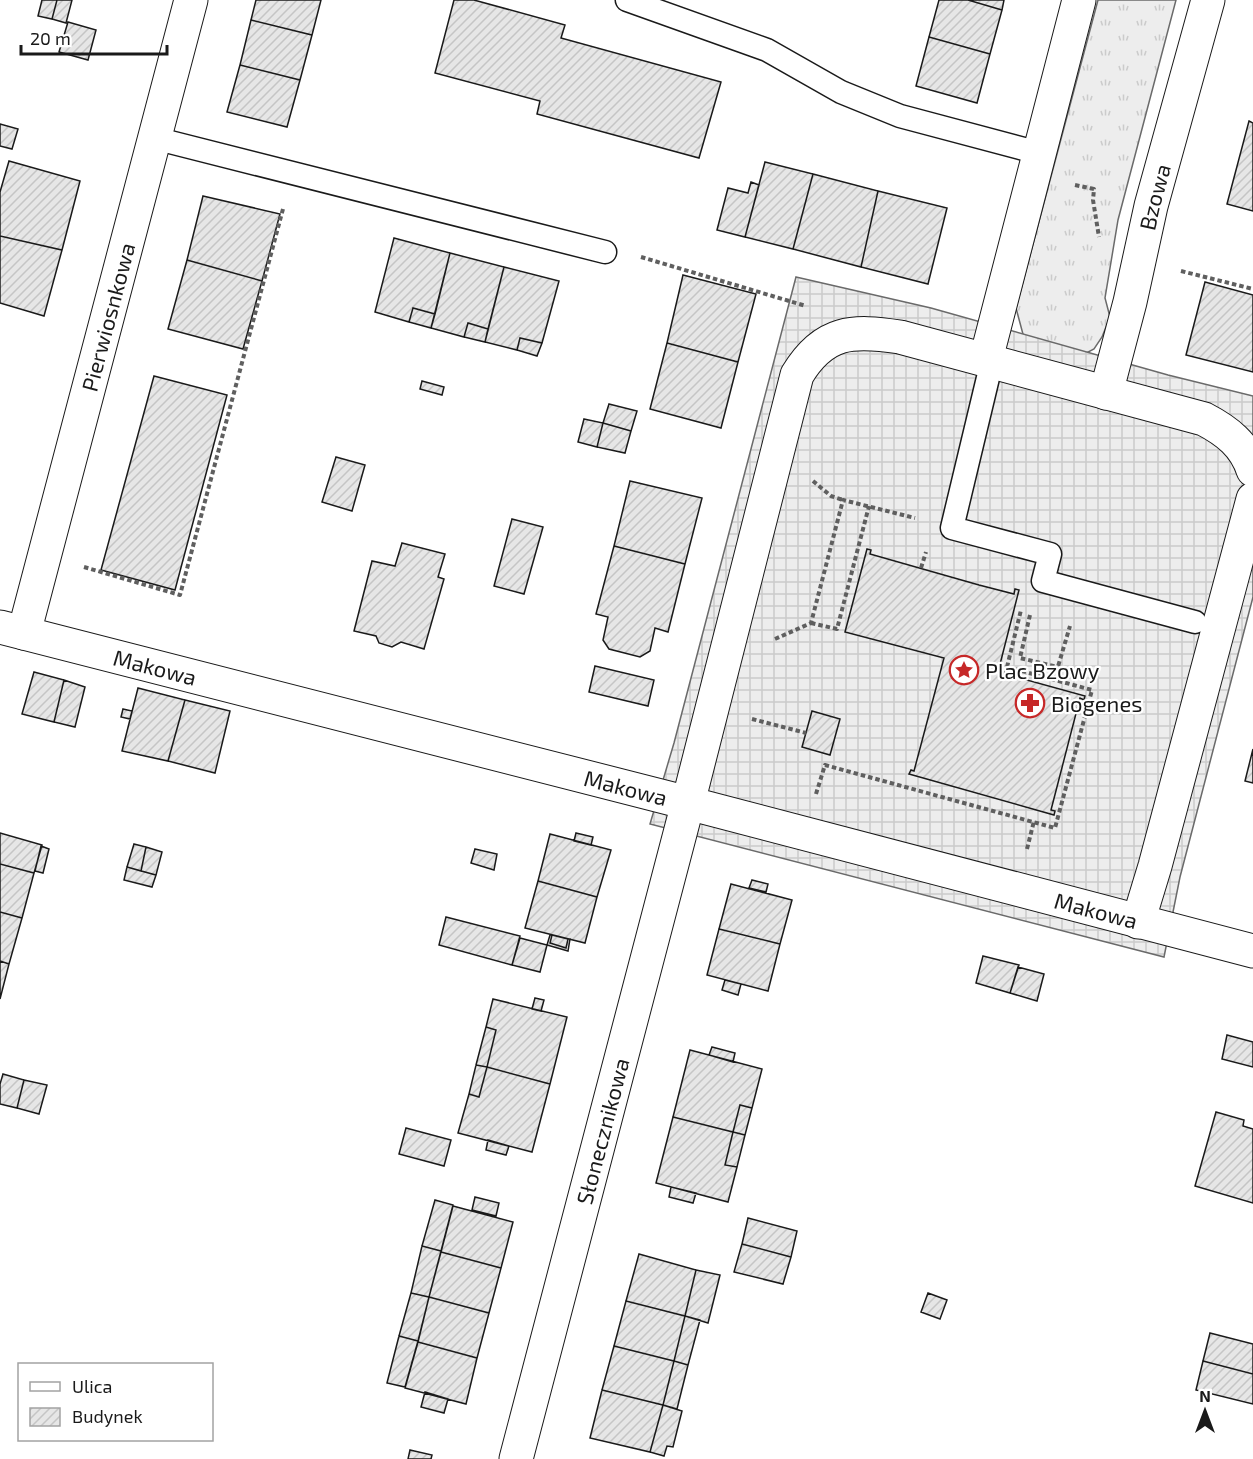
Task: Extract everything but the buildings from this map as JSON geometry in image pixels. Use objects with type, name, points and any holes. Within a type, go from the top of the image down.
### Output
[{"type":"street","name":"Pierwiosnkowa","points":[[12,630],[154,138],[191,0]]},
{"type":"street","points":[[989,360],[1038,153],[1079,0]]},
{"type":"street","name":"Bzowa","points":[[1106,393],[1130,302],[1151,206],[1208,0]]},
{"type":"street","points":[[688,802],[797,375],[808,357],[828,342],[843,335],[858,332],[900,337],[1204,419],[1224,429],[1238,443],[1253,470]]},
{"type":"street","points":[[1138,922],[1253,499]]},
{"type":"street","name":"Makowa","points":[[12,630],[688,802],[1253,951]]},
{"type":"street","name":"Słonecznikowa","points":[[516,1459],[688,802]]},
{"type":"lane","points":[[627,0],[767,50],[841,92],[900,116],[1038,153]]},
{"type":"lane","points":[[154,138],[605,252]]},
{"type":"lane","points":[[989,360],[952,528],[1050,554],[1043,581],[1195,622]]},
{"type":"path","points":[[80,566],[180,595],[293,172]]},
{"type":"path","points":[[605,252],[621,252],[813,308]]},
{"type":"path","points":[[1178,270],[1253,289]]},
{"type":"path","points":[[808,476],[831,496],[923,520]]},
{"type":"path","points":[[810,623],[843,500]]},
{"type":"path","points":[[769,642],[810,623],[837,629],[869,506]]},
{"type":"path","points":[[1054,680],[1080,591]]},
{"type":"path","points":[[1005,674],[1021,608],[1031,610],[1020,658],[1058,667]]},
{"type":"path","points":[[814,803],[825,765],[1055,828],[1092,690],[1007,667]]},
{"type":"path","points":[[742,717],[806,733]]},
{"type":"path","points":[[1025,856],[1034,821]]},
{"type":"green space","points":[[1098,0],[1176,0],[1118,220],[1105,298],[1110,317],[1094,349],[1077,358],[1024,338],[1016,308]]},
{"type":"shaded area","name":"Plac Bzowy","points":[[796,277],[931,308],[1168,375],[1253,396],[1253,597],[1180,877],[1164,957],[650,824],[674,743]]},
{"type":"place","name":"Plac Bzowy","points":[[964,670]]},
{"type":"place","name":"Biogenes","points":[[1030,703]]}]
